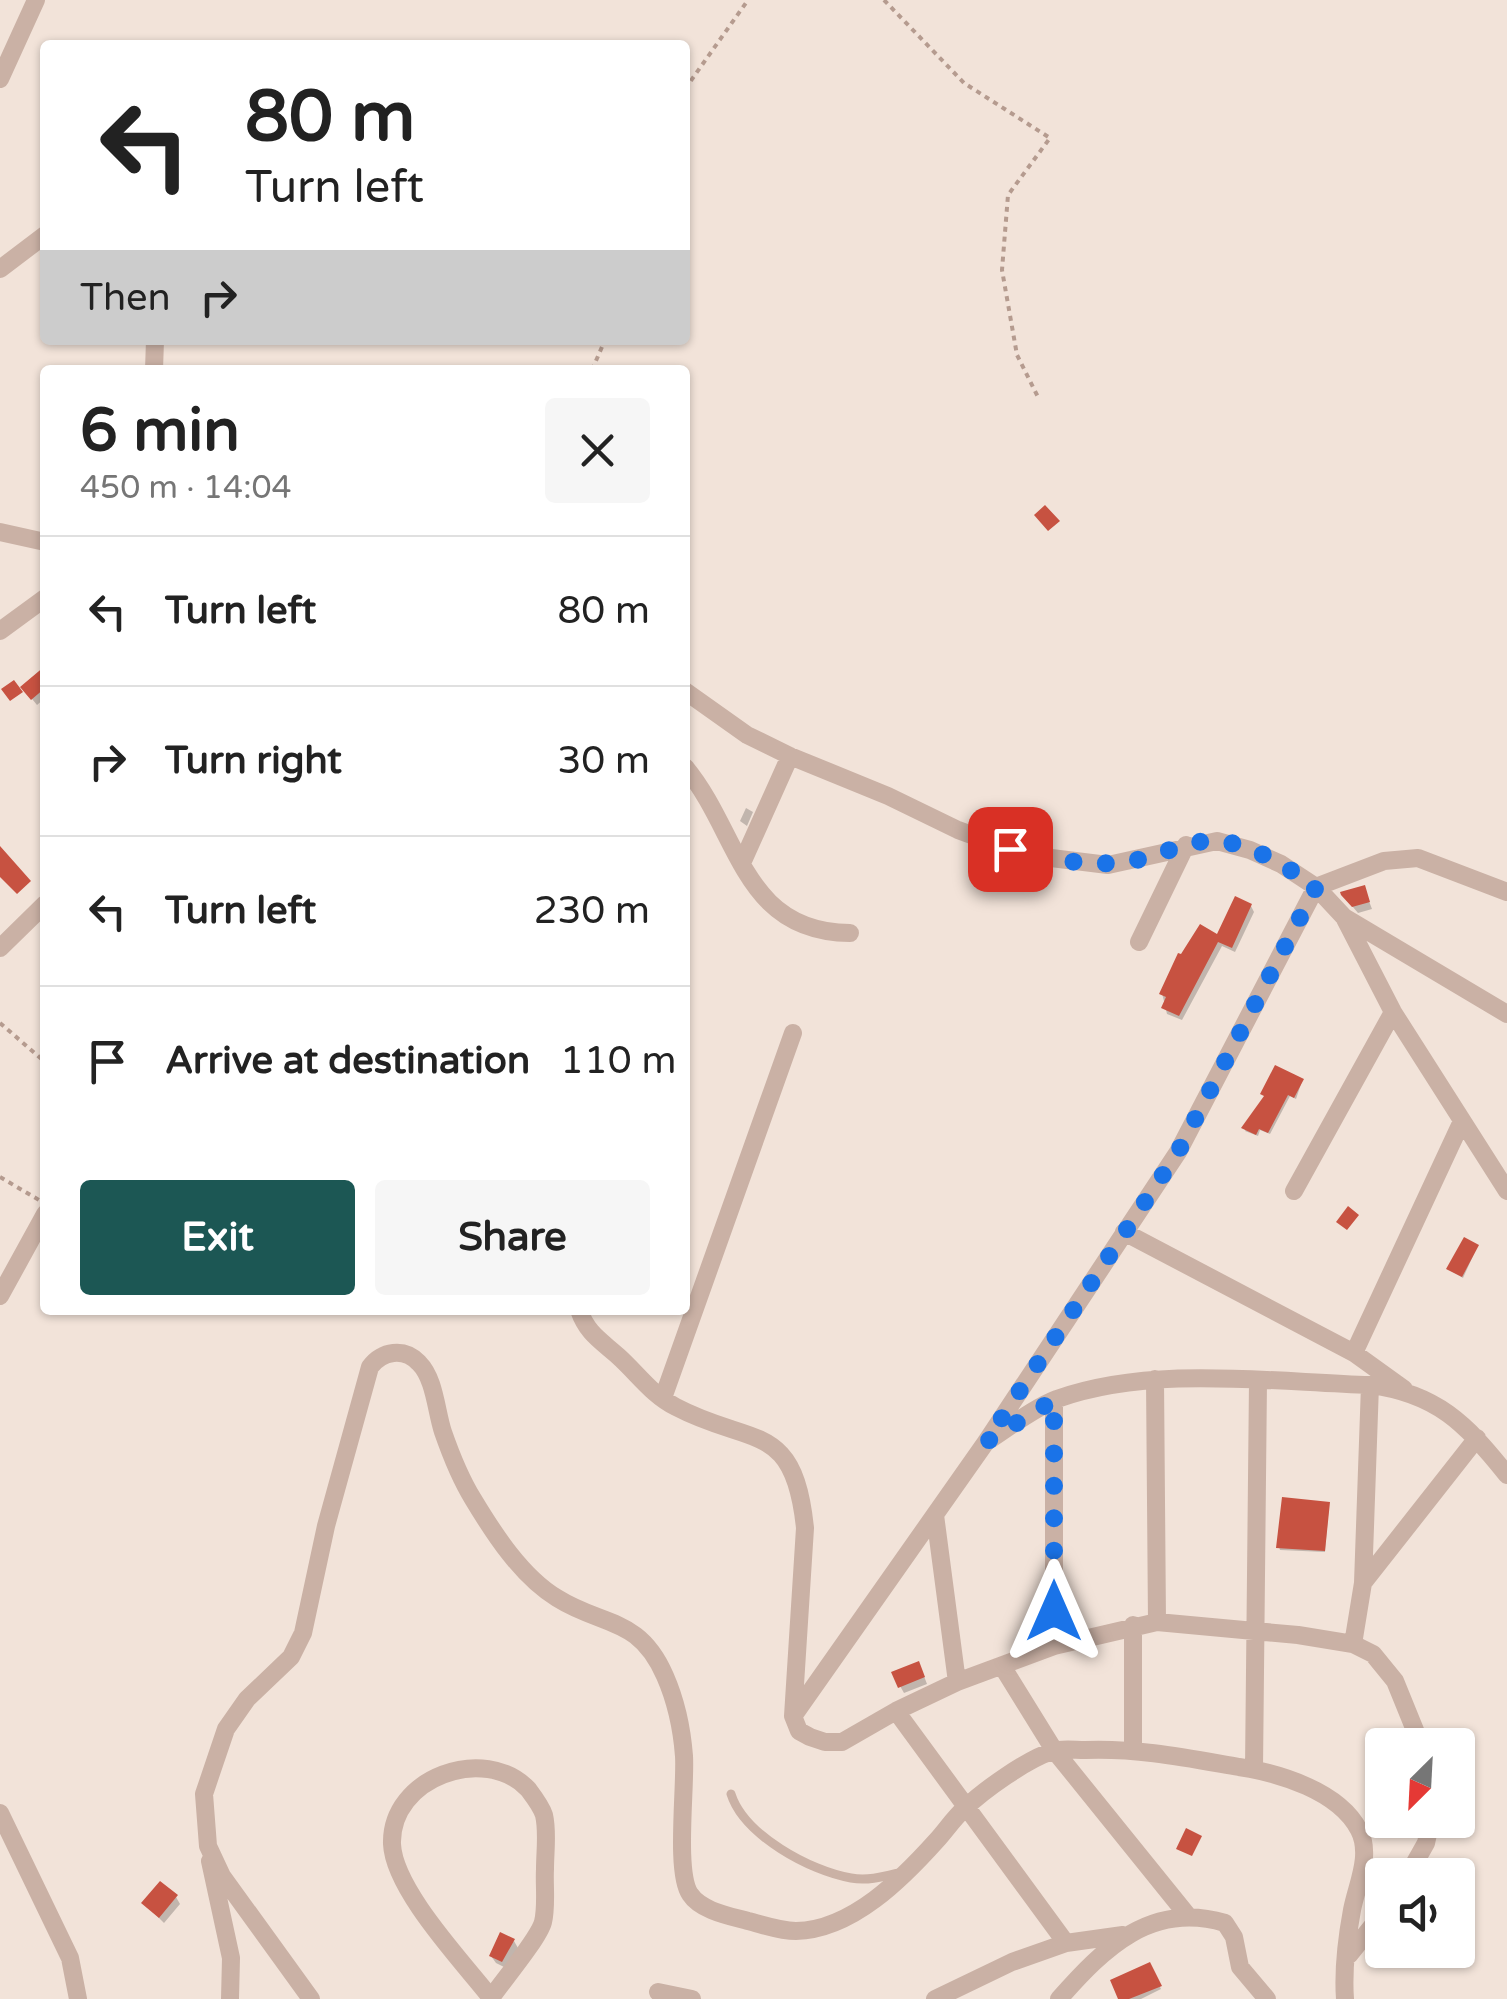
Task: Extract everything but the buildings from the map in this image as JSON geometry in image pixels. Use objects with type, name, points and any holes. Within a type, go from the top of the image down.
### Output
[{"type":"street","points":[[0,79],[36,0]]},
{"type":"street","points":[[0,269],[40,239]]},
{"type":"street","points":[[0,532],[40,541]]},
{"type":"street","points":[[0,631],[40,602]]},
{"type":"street","points":[[690,694],[747,734],[790,756],[958,830],[1044,858],[1108,865],[1217,840],[1281,864],[1316,887],[1344,917],[1393,1012],[1507,1191]]},
{"type":"street","points":[[742,863],[790,756]]},
{"type":"street","points":[[690,774],[708,800],[755,890],[796,923],[850,933]]},
{"type":"street","points":[[1139,942],[1186,846]]},
{"type":"street","points":[[794,1716],[986,1442],[1178,1152],[1316,887],[1384,861],[1418,858],[1507,892]]},
{"type":"street","points":[[0,948],[40,909]]},
{"type":"street","points":[[1344,917],[1507,1014]]},
{"type":"street","points":[[1294,1192],[1393,1012]]},
{"type":"street","points":[[663,1398],[793,1033]]},
{"type":"street","points":[[1354,1353],[1462,1121]]},
{"type":"street","points":[[0,1296],[40,1223]]},
{"type":"street","points":[[1124,1232],[1354,1353],[1404,1389],[1442,1409],[1477,1438],[1507,1475]]},
{"type":"street","points":[[580,1315],[586,1329],[663,1398],[677,1408],[754,1436],[778,1451],[794,1469],[805,1528],[794,1716],[799,1731],[810,1737],[842,1742],[957,1682],[1054,1646],[1157,1622],[1352,1644],[1373,1654],[1395,1680],[1414,1728]]},
{"type":"street","points":[[230,1999],[231,1958],[213,1884],[204,1794],[226,1729],[248,1699],[291,1657],[303,1633],[326,1526],[370,1367],[378,1356],[392,1352],[406,1354],[419,1363],[428,1377],[458,1472],[474,1501],[528,1575],[555,1597],[633,1631],[665,1675],[678,1713],[684,1756],[684,1869],[689,1894],[704,1906],[725,1915],[796,1931],[842,1918],[876,1897],[906,1871],[964,1808],[1023,1766],[1054,1750],[1133,1748],[1254,1769],[1315,1790],[1342,1808],[1360,1832],[1364,1856],[1352,1912],[1345,1999]]},
{"type":"street","points":[[986,1442],[1054,1400],[1156,1378],[1370,1384],[1404,1389]]},
{"type":"street","points":[[1156,1378],[1157,1622]]},
{"type":"street","points":[[1254,1769],[1258,1381]]},
{"type":"street","points":[[1352,1644],[1363,1582],[1370,1384]]},
{"type":"street","points":[[1054,1400],[1054,1646]]},
{"type":"street","points":[[1363,1582],[1477,1438]]},
{"type":"street","points":[[935,1515],[957,1682]]},
{"type":"street","points":[[1133,1625],[1133,1748]]},
{"type":"street","points":[[1002,1666],[1054,1750],[1188,1916]]},
{"type":"street","points":[[896,1711],[1066,1943]]},
{"type":"street","points":[[478,1766],[514,1775],[544,1812],[546,1830],[543,1924],[491,1998],[425,1914],[404,1881],[392,1843],[404,1806],[416,1792],[457,1769],[478,1766]]},
{"type":"street","points":[[0,1813],[70,1958],[78,1999]]},
{"type":"street","points":[[208,1846],[222,1876],[310,1999]]},
{"type":"street","points":[[936,1999],[1012,1962],[1066,1943],[1123,1935],[1188,1916],[1225,1923],[1234,1937],[1240,1967],[1267,1999]]},
{"type":"street","points":[[1059,1999],[1123,1935]]},
{"type":"street","points":[[1348,1956],[1365,1935]]},
{"type":"street","points":[[658,1992],[692,1999]]},
{"type":"lane","points":[[731,1794],[746,1822],[788,1853],[831,1872],[871,1879],[906,1871]]},
{"type":"path","points":[[690,82],[748,0]]},
{"type":"path","points":[[884,0],[964,82],[1050,138],[1008,195],[1002,270],[1017,356],[1039,399]]},
{"type":"path","points":[[0,1023],[40,1058]]},
{"type":"path","points":[[0,1177],[40,1201]]},
{"type":"route","points":[[1010,849],[1044,858],[1108,865],[1217,840],[1281,864],[1316,887],[1178,1152],[986,1442],[1054,1400],[1054,1611]]}]
